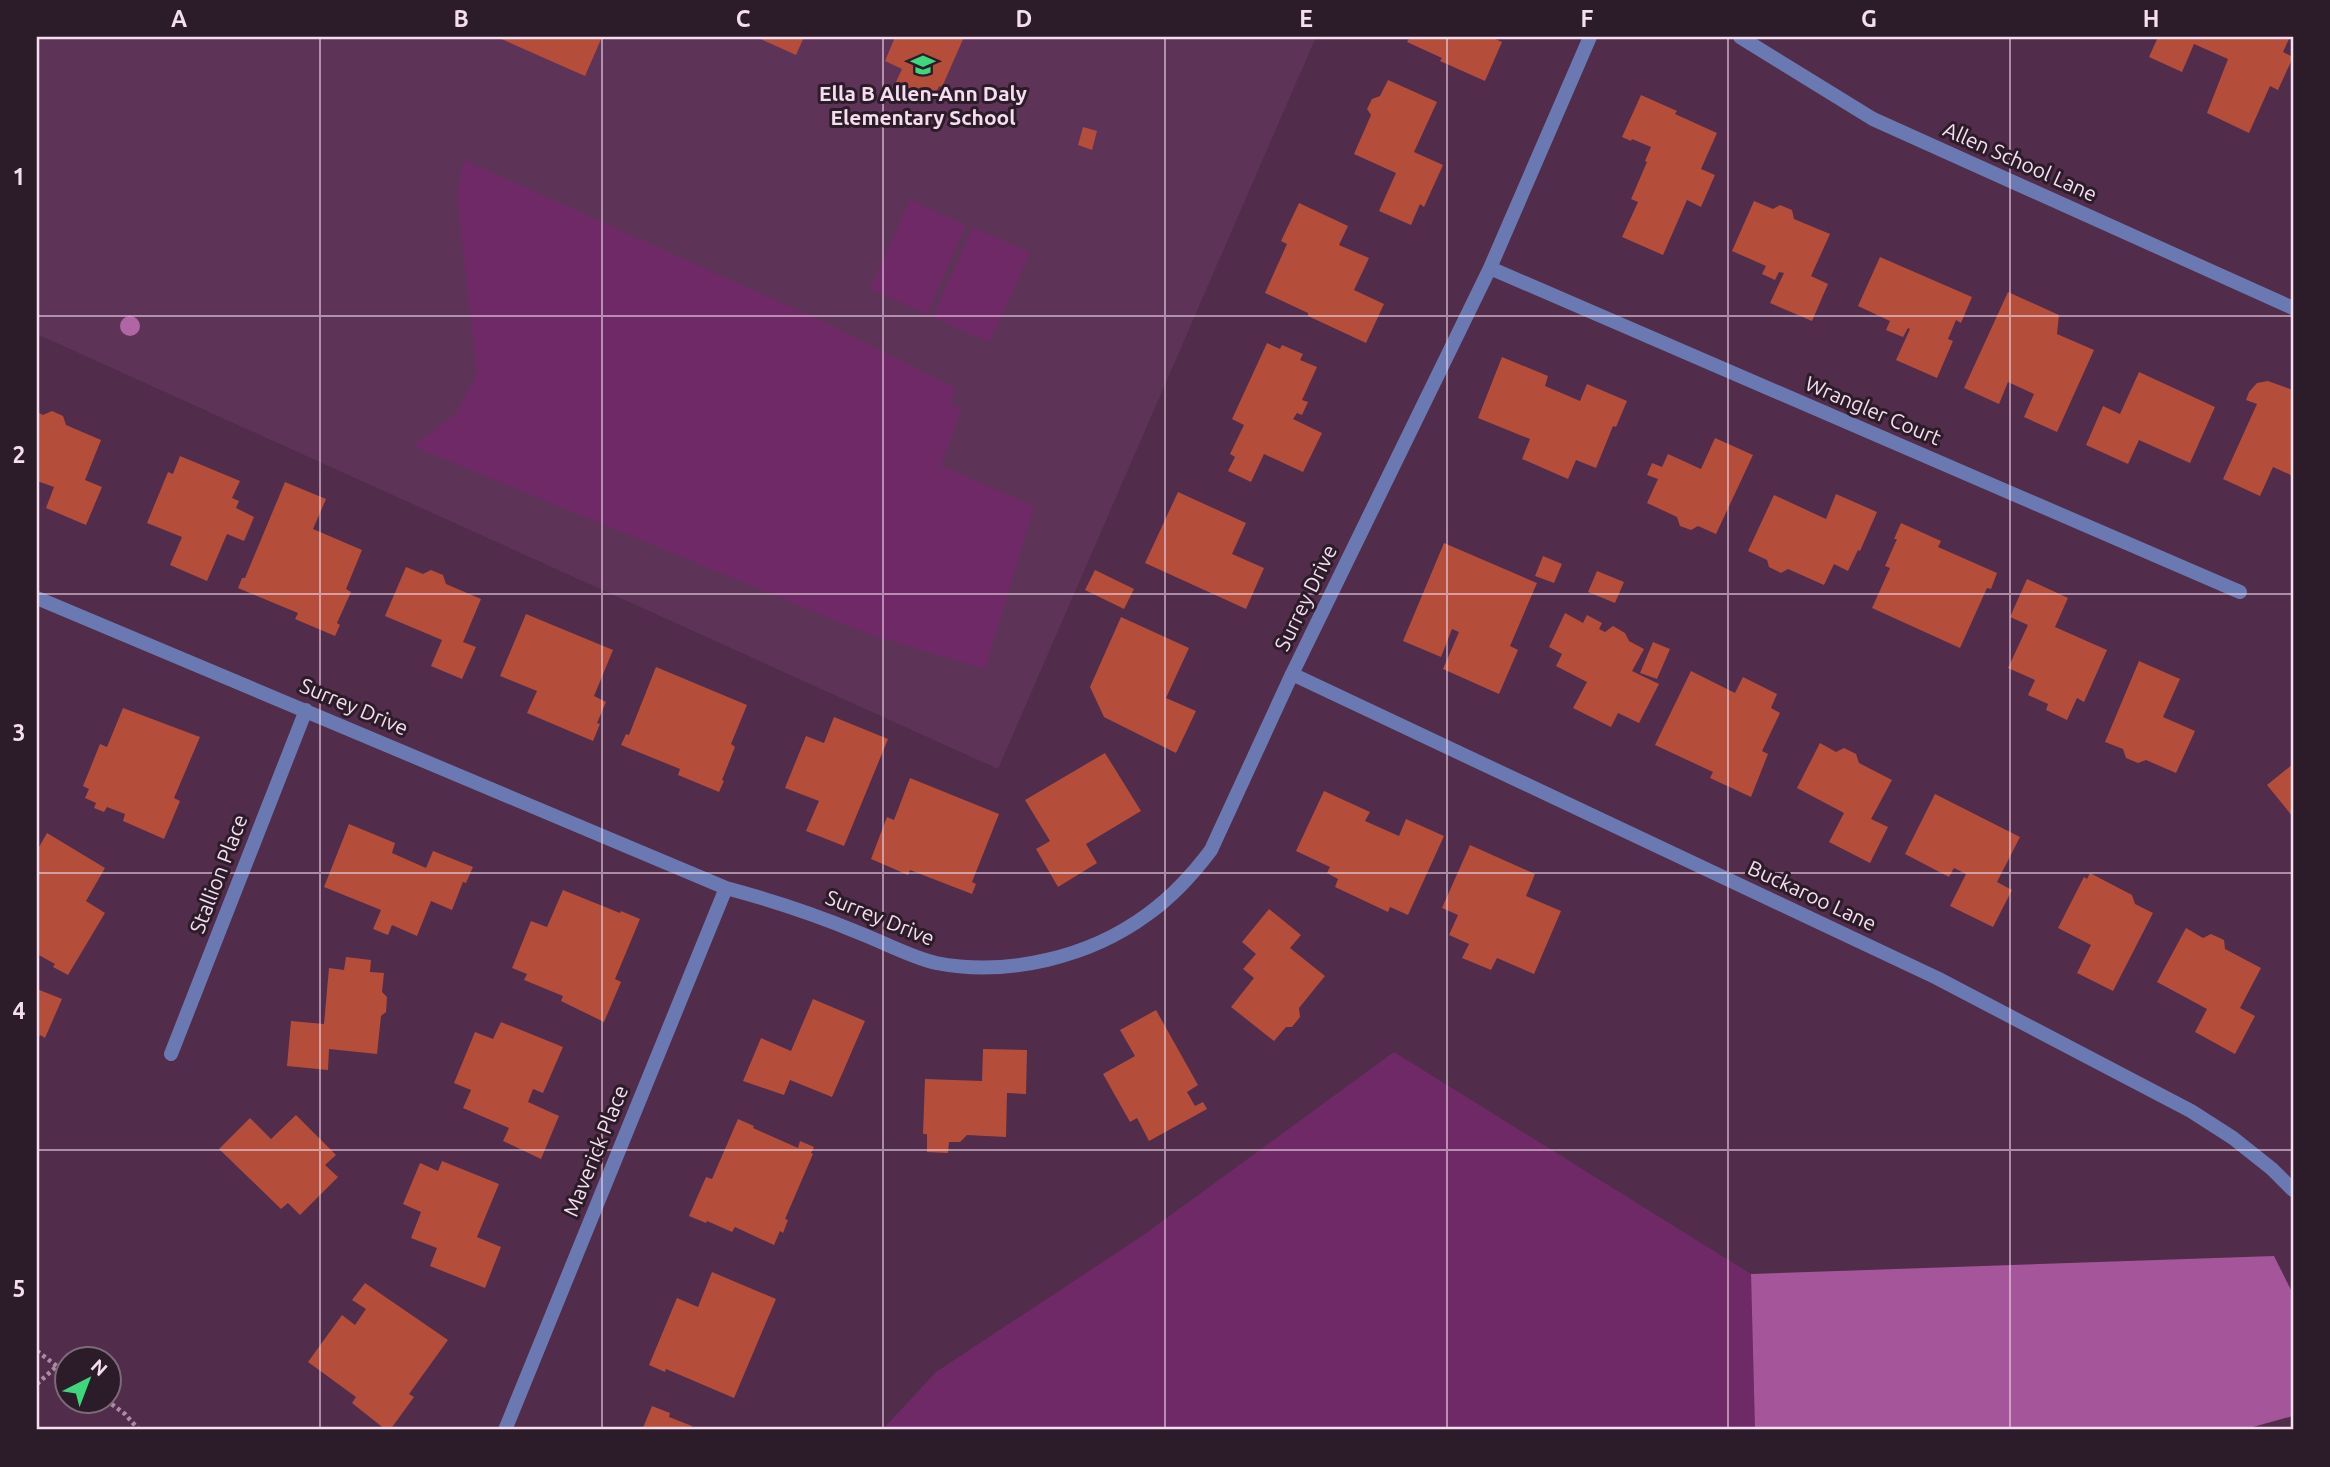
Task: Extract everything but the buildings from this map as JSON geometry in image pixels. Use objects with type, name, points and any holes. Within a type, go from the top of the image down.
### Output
[{"type":"street","name":"Surrey Drive","points":[[37,598],[726,888],[791,906],[934,962],[967,967],[1031,963],[1093,945],[1147,915],[1171,896],[1211,850],[1292,674],[1490,268],[1590,37]]},
{"type":"street","name":"Allen School Lane","points":[[1740,37],[1872,120],[2293,308]]},
{"type":"street","name":"Wrangler Court","points":[[1490,268],[2240,592]]},
{"type":"street","name":"Buckaroo Lane","points":[[1292,674],[1961,990],[2191,1111],[2272,1168],[2293,1190]]},
{"type":"street","name":"Stallion Place","points":[[171,1054],[306,710]]},
{"type":"street","name":"Maverick Place","points":[[505,1430],[726,888]]},
{"type":"path","points":[[37,1352],[52,1362]]},
{"type":"path","points":[[37,1384],[52,1370]]},
{"type":"path","points":[[122,1412],[139,1430]]},
{"type":"shaded area","points":[[37,37],[1316,37],[998,769],[37,334]]},
{"type":"shaded area","points":[[464,160],[826,323],[955,388],[951,404],[961,409],[941,466],[1034,506],[985,669],[869,634],[413,446],[456,414],[477,374],[457,196]]},
{"type":"shaded area","points":[[910,200],[966,225],[927,314],[870,289]]},
{"type":"shaded area","points":[[973,227],[1030,253],[989,342],[933,317]]},
{"type":"shaded area","points":[[1394,1052],[1751,1274],[1755,1430],[882,1430],[936,1372],[1142,1236]]},
{"type":"shaded area","points":[[2274,1256],[2293,1294],[2293,1416],[2242,1430],[1755,1430],[1751,1274]]},
{"type":"place","name":"Ella B Allen-Ann Daly Elementary School","points":[[923,65]]}]
